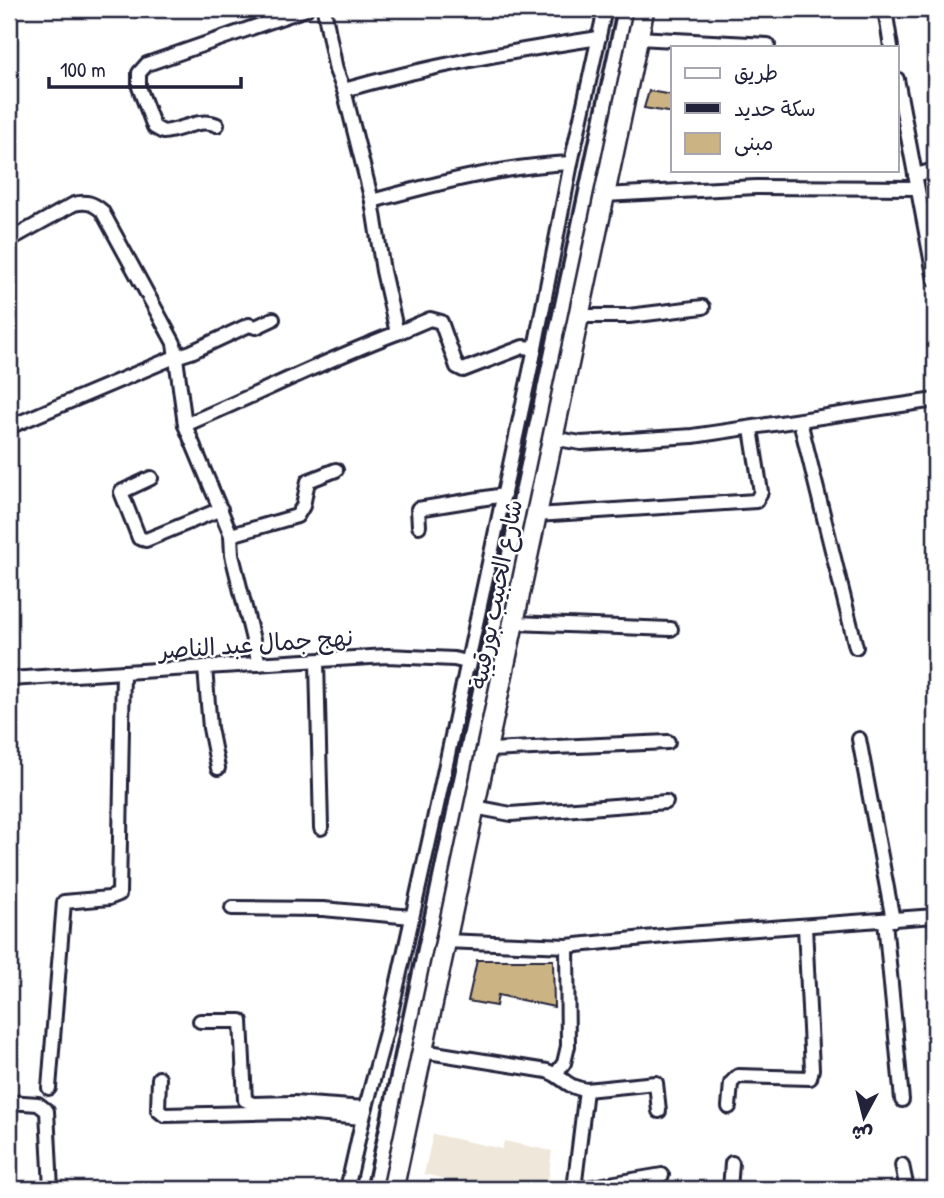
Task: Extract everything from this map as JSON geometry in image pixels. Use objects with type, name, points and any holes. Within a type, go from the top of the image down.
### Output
[{"type":"main road","name":"شارع الحبيب بورقيبة","points":[[393,1189],[474,807],[506,671],[552,438],[644,9]]},
{"type":"street","points":[[217,125],[201,123],[163,132],[154,127],[139,87],[139,73],[148,64],[306,9]]},
{"type":"street","points":[[324,9],[336,70],[344,90],[372,201],[383,271],[397,333]]},
{"type":"street","points":[[347,1189],[391,1013],[468,662],[605,9]]},
{"type":"street","points":[[886,9],[891,46]]},
{"type":"street","points":[[344,90],[415,72],[599,38]]},
{"type":"street","points":[[638,38],[768,45]]},
{"type":"street","points":[[898,84],[935,280]]},
{"type":"street","points":[[372,201],[498,170],[534,164],[571,163]]},
{"type":"street","points":[[604,195],[916,181],[935,170]]},
{"type":"street","points":[[9,240],[74,204],[94,204],[102,211],[174,343],[185,425],[231,535],[232,555],[260,664]]},
{"type":"street","points":[[580,316],[629,316],[703,307]]},
{"type":"street","points":[[9,427],[191,352],[249,325],[256,327],[274,319]]},
{"type":"street","points":[[185,425],[350,351],[430,319],[441,322],[457,367],[463,370],[523,348],[536,348]]},
{"type":"street","points":[[552,438],[581,443],[659,439],[751,429],[935,400]]},
{"type":"street","points":[[800,421],[856,647]]},
{"type":"street","points":[[536,515],[756,500],[761,492],[751,429]]},
{"type":"street","points":[[231,535],[297,516],[303,506],[308,481],[336,470]]},
{"type":"street","points":[[151,478],[121,492],[139,538],[146,540],[221,509]]},
{"type":"street","points":[[419,526],[418,509],[504,495]]},
{"type":"street","points":[[515,624],[671,629]]},
{"type":"street","name":"نهج جمال عبد الناصر","points":[[9,679],[387,656],[468,662],[506,671]]},
{"type":"street","points":[[317,661],[321,828]]},
{"type":"street","points":[[205,668],[218,768]]},
{"type":"street","points":[[49,1088],[64,902],[109,898],[119,894],[123,672]]},
{"type":"street","points":[[859,739],[889,921],[902,1100]]},
{"type":"street","points":[[488,750],[668,742]]},
{"type":"street","points":[[474,807],[511,814],[666,802]]},
{"type":"street","points":[[232,908],[323,909],[412,917]]},
{"type":"street","points":[[445,941],[567,946],[674,935],[935,916]]},
{"type":"street","points":[[729,1107],[731,1083],[738,1076],[810,1078],[813,1069],[805,927]]},
{"type":"street","points":[[556,1074],[564,1063],[568,1045],[567,946]]},
{"type":"street","points":[[200,1021],[241,1021],[245,1100],[253,1104],[294,1103],[364,1113]]},
{"type":"street","points":[[422,1051],[556,1074],[570,1087],[586,1090],[656,1083],[659,1111]]},
{"type":"street","points":[[159,1078],[158,1110],[164,1115],[364,1113]]},
{"type":"street","points":[[586,1090],[575,1181],[580,1189],[662,1175]]},
{"type":"street","points":[[9,1102],[38,1104],[47,1111],[51,1189]]},
{"type":"street","points":[[730,1189],[732,1163]]},
{"type":"street","points":[[902,1165],[907,1189]]},
{"type":"shaded area","points":[[433,1134],[502,1149],[504,1141],[552,1151],[547,1189],[485,1189],[424,1174]]},
{"type":"building","points":[[649,91],[671,95],[671,113],[644,108]]},
{"type":"building","points":[[477,960],[553,960],[554,1007],[498,995],[496,1006],[468,1001]]},
{"type":"railway","points":[[366,1189],[617,9]]}]
